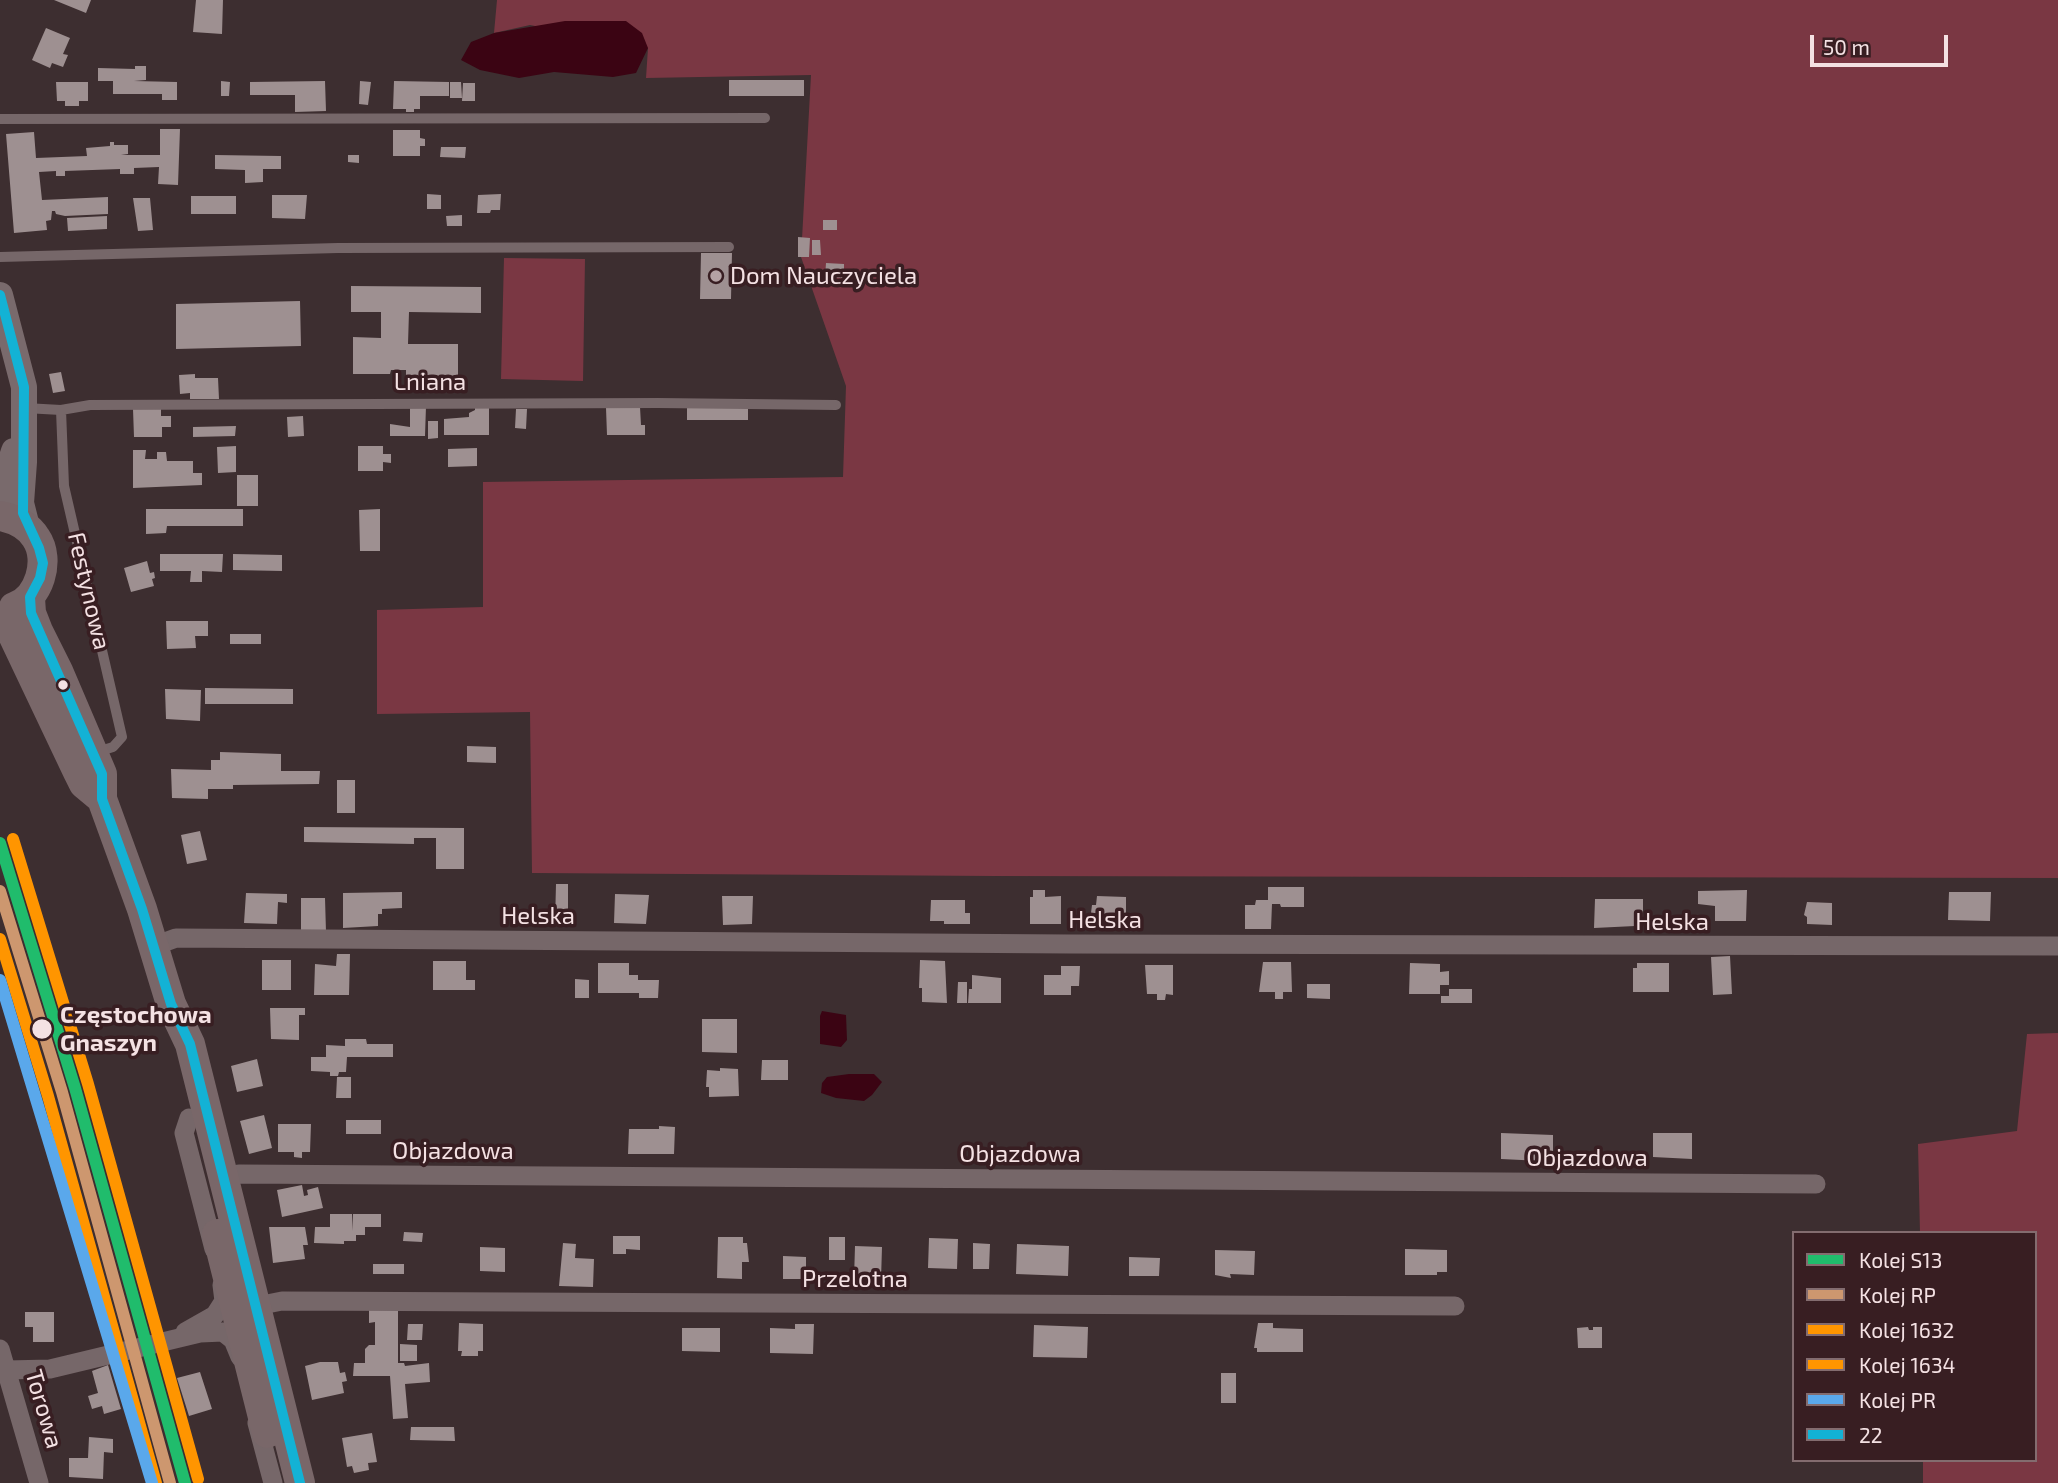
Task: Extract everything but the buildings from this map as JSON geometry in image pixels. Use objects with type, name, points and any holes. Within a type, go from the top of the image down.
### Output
[{"type":"main road","points":[[0,516],[27,527],[38,540],[43,570],[30,598],[31,613],[102,774],[102,799],[154,946],[171,1004],[190,1044],[300,1483]]},
{"type":"main road","points":[[0,611],[20,605],[30,598]]},
{"type":"main road","points":[[0,617],[12,633],[84,783],[102,799]]},
{"type":"main road","points":[[171,1004],[173,1049],[280,1483]]},
{"type":"street","name":"Festynowa","points":[[0,295],[24,387],[21,503],[27,527]]},
{"type":"street","name":"Festynowa","points":[[0,493],[24,417]]},
{"type":"street","name":"Helska","points":[[154,946],[181,938],[1084,944],[2058,946]]},
{"type":"street","points":[[174,1338],[215,1315],[224,1301],[184,1133],[189,1118]]},
{"type":"street","name":"Objazdowa","points":[[224,1178],[253,1174],[1816,1184]]},
{"type":"street","name":"Przelotna","points":[[257,1306],[282,1301],[1455,1306]]},
{"type":"street","points":[[7,1370],[50,1369],[174,1338],[223,1332],[233,1340],[239,1352],[273,1483]]},
{"type":"street","name":"Torowa","points":[[0,1349],[39,1483]]},
{"type":"lane","points":[[0,120],[765,118]]},
{"type":"lane","points":[[0,257],[338,248],[729,247]]},
{"type":"lane","name":"Lniana","points":[[24,417],[90,405],[150,404],[836,405]]},
{"type":"lane","name":"Festynowa","points":[[61,410],[64,486],[122,737],[113,747],[94,754]]},
{"type":"shaded area","points":[[497,0],[2058,0],[2058,878],[532,873],[530,712],[377,714],[377,610],[483,607],[483,482],[843,477],[846,386],[801,257],[811,75],[646,78],[648,48],[530,25],[494,33]]},
{"type":"shaded area","points":[[565,21],[626,21],[642,33],[648,48],[636,73],[613,77],[554,72],[519,78],[480,70],[461,60],[471,42],[494,33]]},
{"type":"shaded area","points":[[504,258],[585,259],[583,381],[501,379]]},
{"type":"shaded area","points":[[822,1011],[846,1015],[847,1040],[841,1047],[820,1044]]},
{"type":"shaded area","points":[[2058,1033],[2058,1483],[1923,1483],[1923,1462],[2037,1462],[2037,1231],[1920,1231],[1918,1144],[2017,1131],[2027,1034]]},
{"type":"shaded area","points":[[874,1074],[882,1082],[864,1101],[836,1098],[821,1093],[822,1083],[827,1077]]},
{"type":"rail line","name":"1632","points":[[13,839],[88,1084],[198,1479]]},
{"type":"rail line","name":"S13","points":[[0,843],[75,1088],[185,1483]]},
{"type":"rail line","name":"RP","points":[[0,891],[62,1092],[170,1483]]},
{"type":"rail line","name":"1634","points":[[0,939],[48,1096],[156,1483]]},
{"type":"rail line","name":"PR","points":[[0,980],[152,1483]]},
{"type":"transit line","name":"22","points":[[0,295],[24,387],[23,513],[43,563],[40,578],[30,597],[31,613],[102,774],[102,799],[142,909],[171,1004],[190,1044],[300,1483]]},
{"type":"place","name":"Dom Nauczyciela","points":[[716,276]]},
{"type":"place","name":"Częstochowa Gnaszyn","points":[[42,1029]]}]
